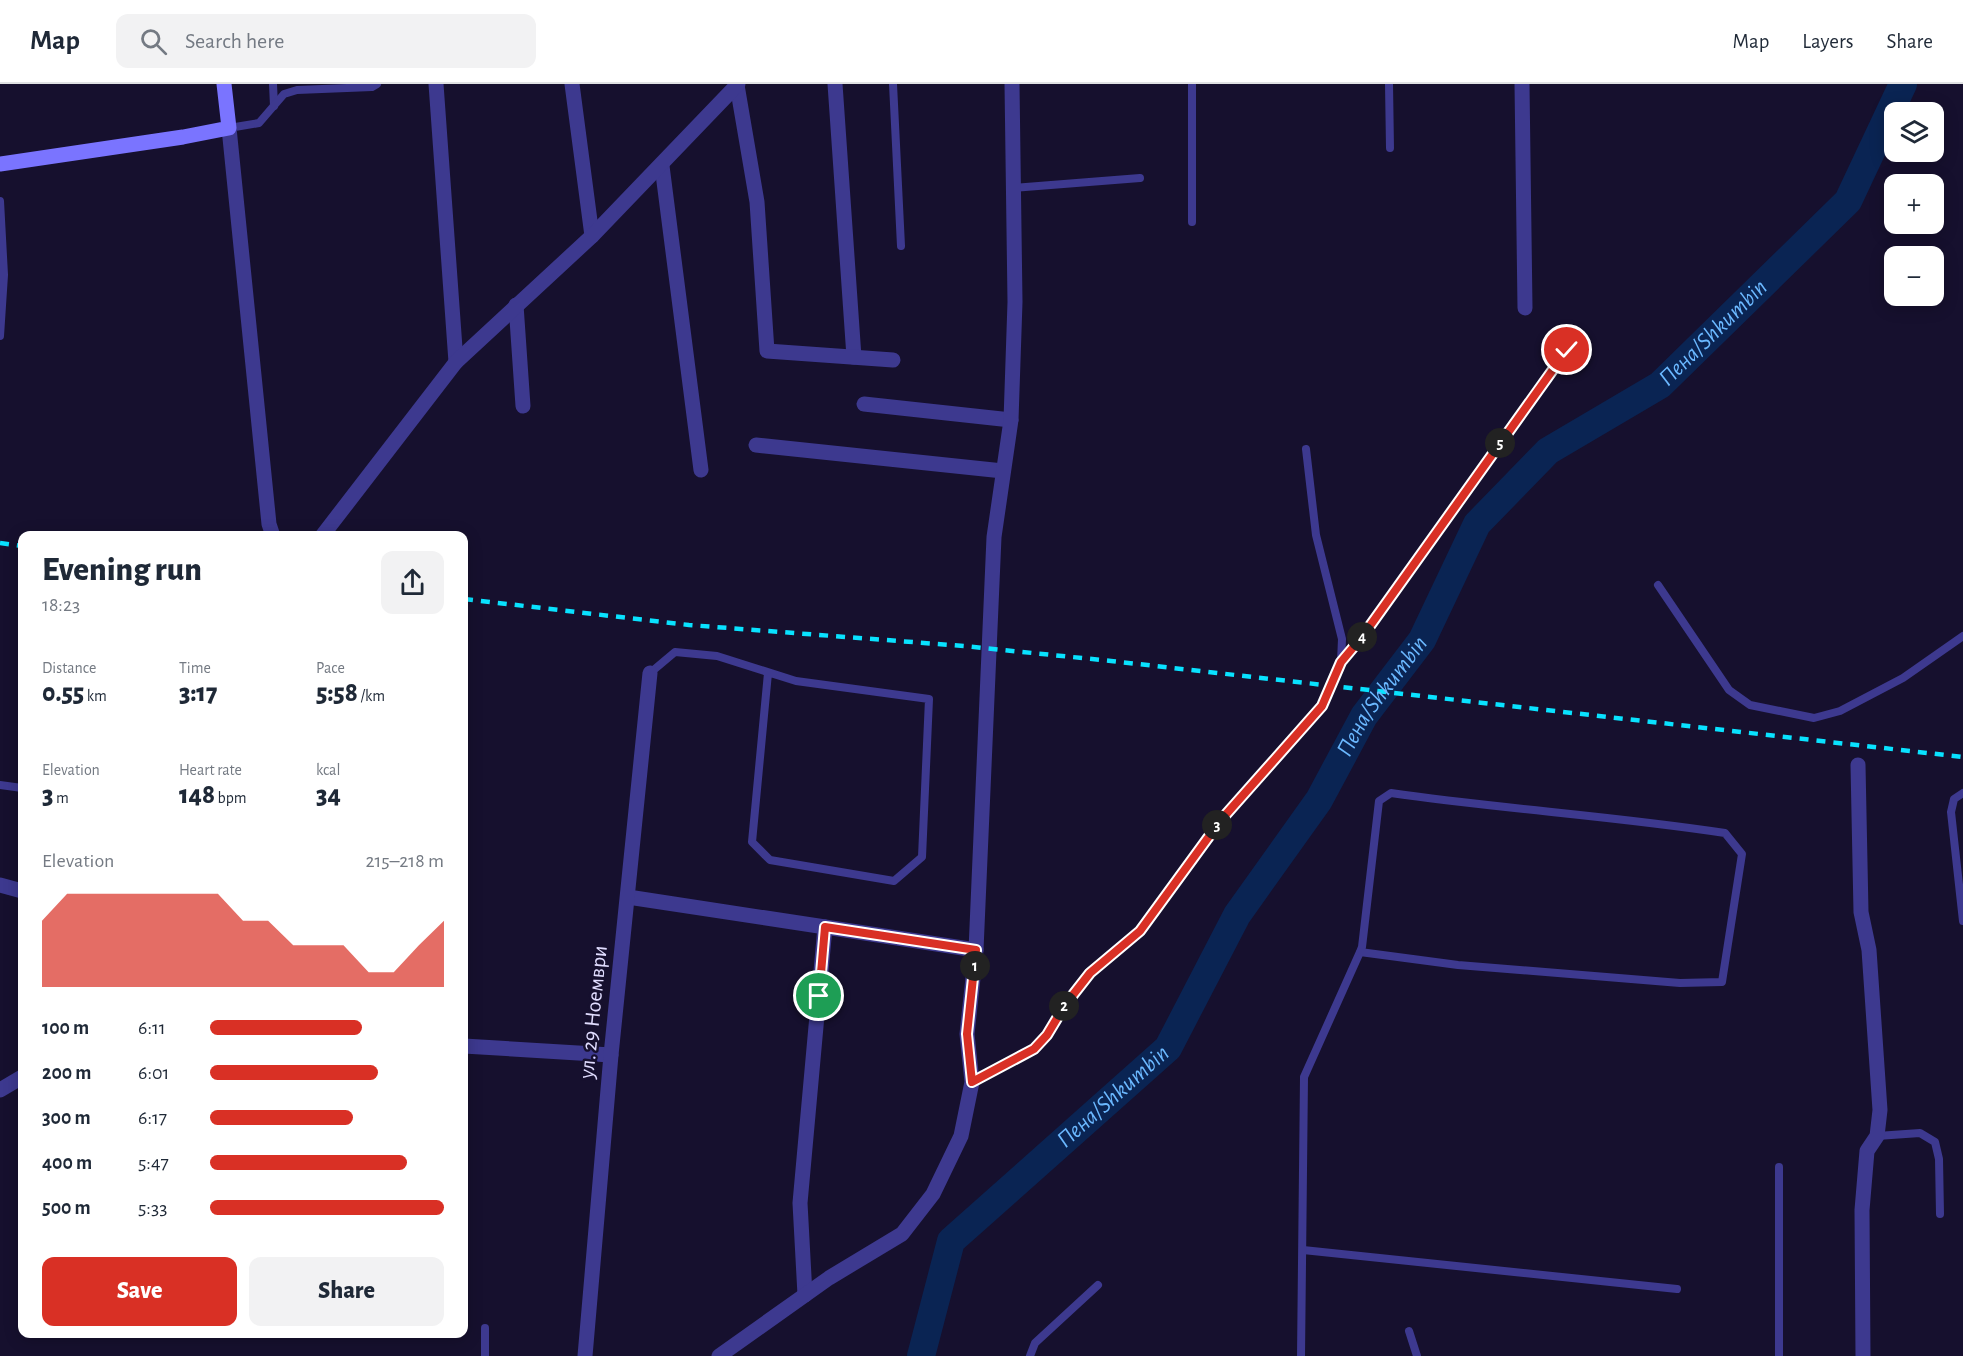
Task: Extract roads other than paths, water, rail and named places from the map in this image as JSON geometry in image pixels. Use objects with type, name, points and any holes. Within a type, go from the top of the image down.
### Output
[{"type":"main road","points":[[0,164],[183,138],[229,128],[224,84]]},
{"type":"street","points":[[436,84],[456,362]]},
{"type":"street","points":[[572,84],[592,236]]},
{"type":"street","points":[[835,84],[854,357]]},
{"type":"street","points":[[719,1356],[829,1278],[902,1234],[933,1194],[961,1136],[972,1082],[967,1034],[976,950],[994,537],[1011,420],[1015,302],[1012,84]]},
{"type":"street","points":[[1522,84],[1525,308]]},
{"type":"street","points":[[326,531],[456,362],[592,236],[662,166],[735,86]]},
{"type":"street","points":[[735,86],[757,202],[767,351],[893,360]]},
{"type":"street","points":[[229,128],[271,531]]},
{"type":"street","points":[[662,166],[701,470]]},
{"type":"street","points":[[516,305],[523,406]]},
{"type":"street","points":[[864,404],[1011,420]]},
{"type":"street","points":[[756,445],[1003,471]]},
{"type":"street","name":"ул. 29 Ноември","points":[[585,1356],[611,1055],[650,673]]},
{"type":"street","points":[[1858,765],[1861,912],[1869,950],[1880,1110],[1877,1136],[1867,1151],[1862,1210],[1863,1356]]},
{"type":"street","points":[[0,885],[18,890]]},
{"type":"street","points":[[628,897],[976,950]]},
{"type":"street","points":[[805,1295],[800,1203],[825,927]]},
{"type":"street","points":[[468,1046],[611,1055]]},
{"type":"street","points":[[0,1090],[18,1079]]},
{"type":"lane","points":[[273,84],[274,106]]},
{"type":"lane","points":[[229,128],[259,123],[284,94],[297,90],[372,87],[377,84]]},
{"type":"lane","points":[[893,84],[901,246]]},
{"type":"lane","points":[[1192,84],[1192,222]]},
{"type":"lane","points":[[1389,84],[1390,148]]},
{"type":"lane","points":[[1012,188],[1140,178]]},
{"type":"lane","points":[[0,201],[4,275],[0,336]]},
{"type":"lane","points":[[972,1082],[1034,1049],[1047,1035],[1065,1005],[1090,973],[1140,931],[1221,820],[1322,706],[1341,662],[1362,637],[1567,350]]},
{"type":"lane","points":[[1306,449],[1316,535],[1342,639],[1341,662]]},
{"type":"lane","points":[[1658,585],[1729,690],[1750,705],[1814,718],[1840,711],[1903,678],[1963,636]]},
{"type":"lane","points":[[650,673],[675,652],[717,656],[796,681],[929,699],[922,857],[894,881],[770,860],[752,842],[768,673]]},
{"type":"lane","points":[[0,785],[18,787]]},
{"type":"lane","points":[[1301,1356],[1305,1077],[1360,952],[1379,801],[1391,793],[1725,833],[1742,854],[1722,982],[1680,983],[1493,968],[1360,952]]},
{"type":"lane","points":[[1963,793],[1954,799],[1951,812],[1963,921]]},
{"type":"lane","points":[[1877,1136],[1920,1133],[1935,1142],[1940,1159],[1940,1214]]},
{"type":"lane","points":[[1779,1167],[1779,1356]]},
{"type":"lane","points":[[1303,1250],[1677,1289]]},
{"type":"lane","points":[[1030,1356],[1035,1343],[1098,1285]]},
{"type":"lane","points":[[485,1328],[485,1356]]},
{"type":"lane","points":[[1409,1331],[1417,1356]]},
{"type":"waterway","name":"Пена/Shkumbin","points":[[921,1356],[951,1241],[1168,1048],[1237,915],[1319,800],[1364,716],[1422,640],[1477,524],[1548,451],[1660,385],[1848,201],[1903,84]]},
{"type":"railway","points":[[0,543],[18,545]]},
{"type":"railway","points":[[468,599],[689,625],[964,646],[1111,661],[1963,757]]}]
